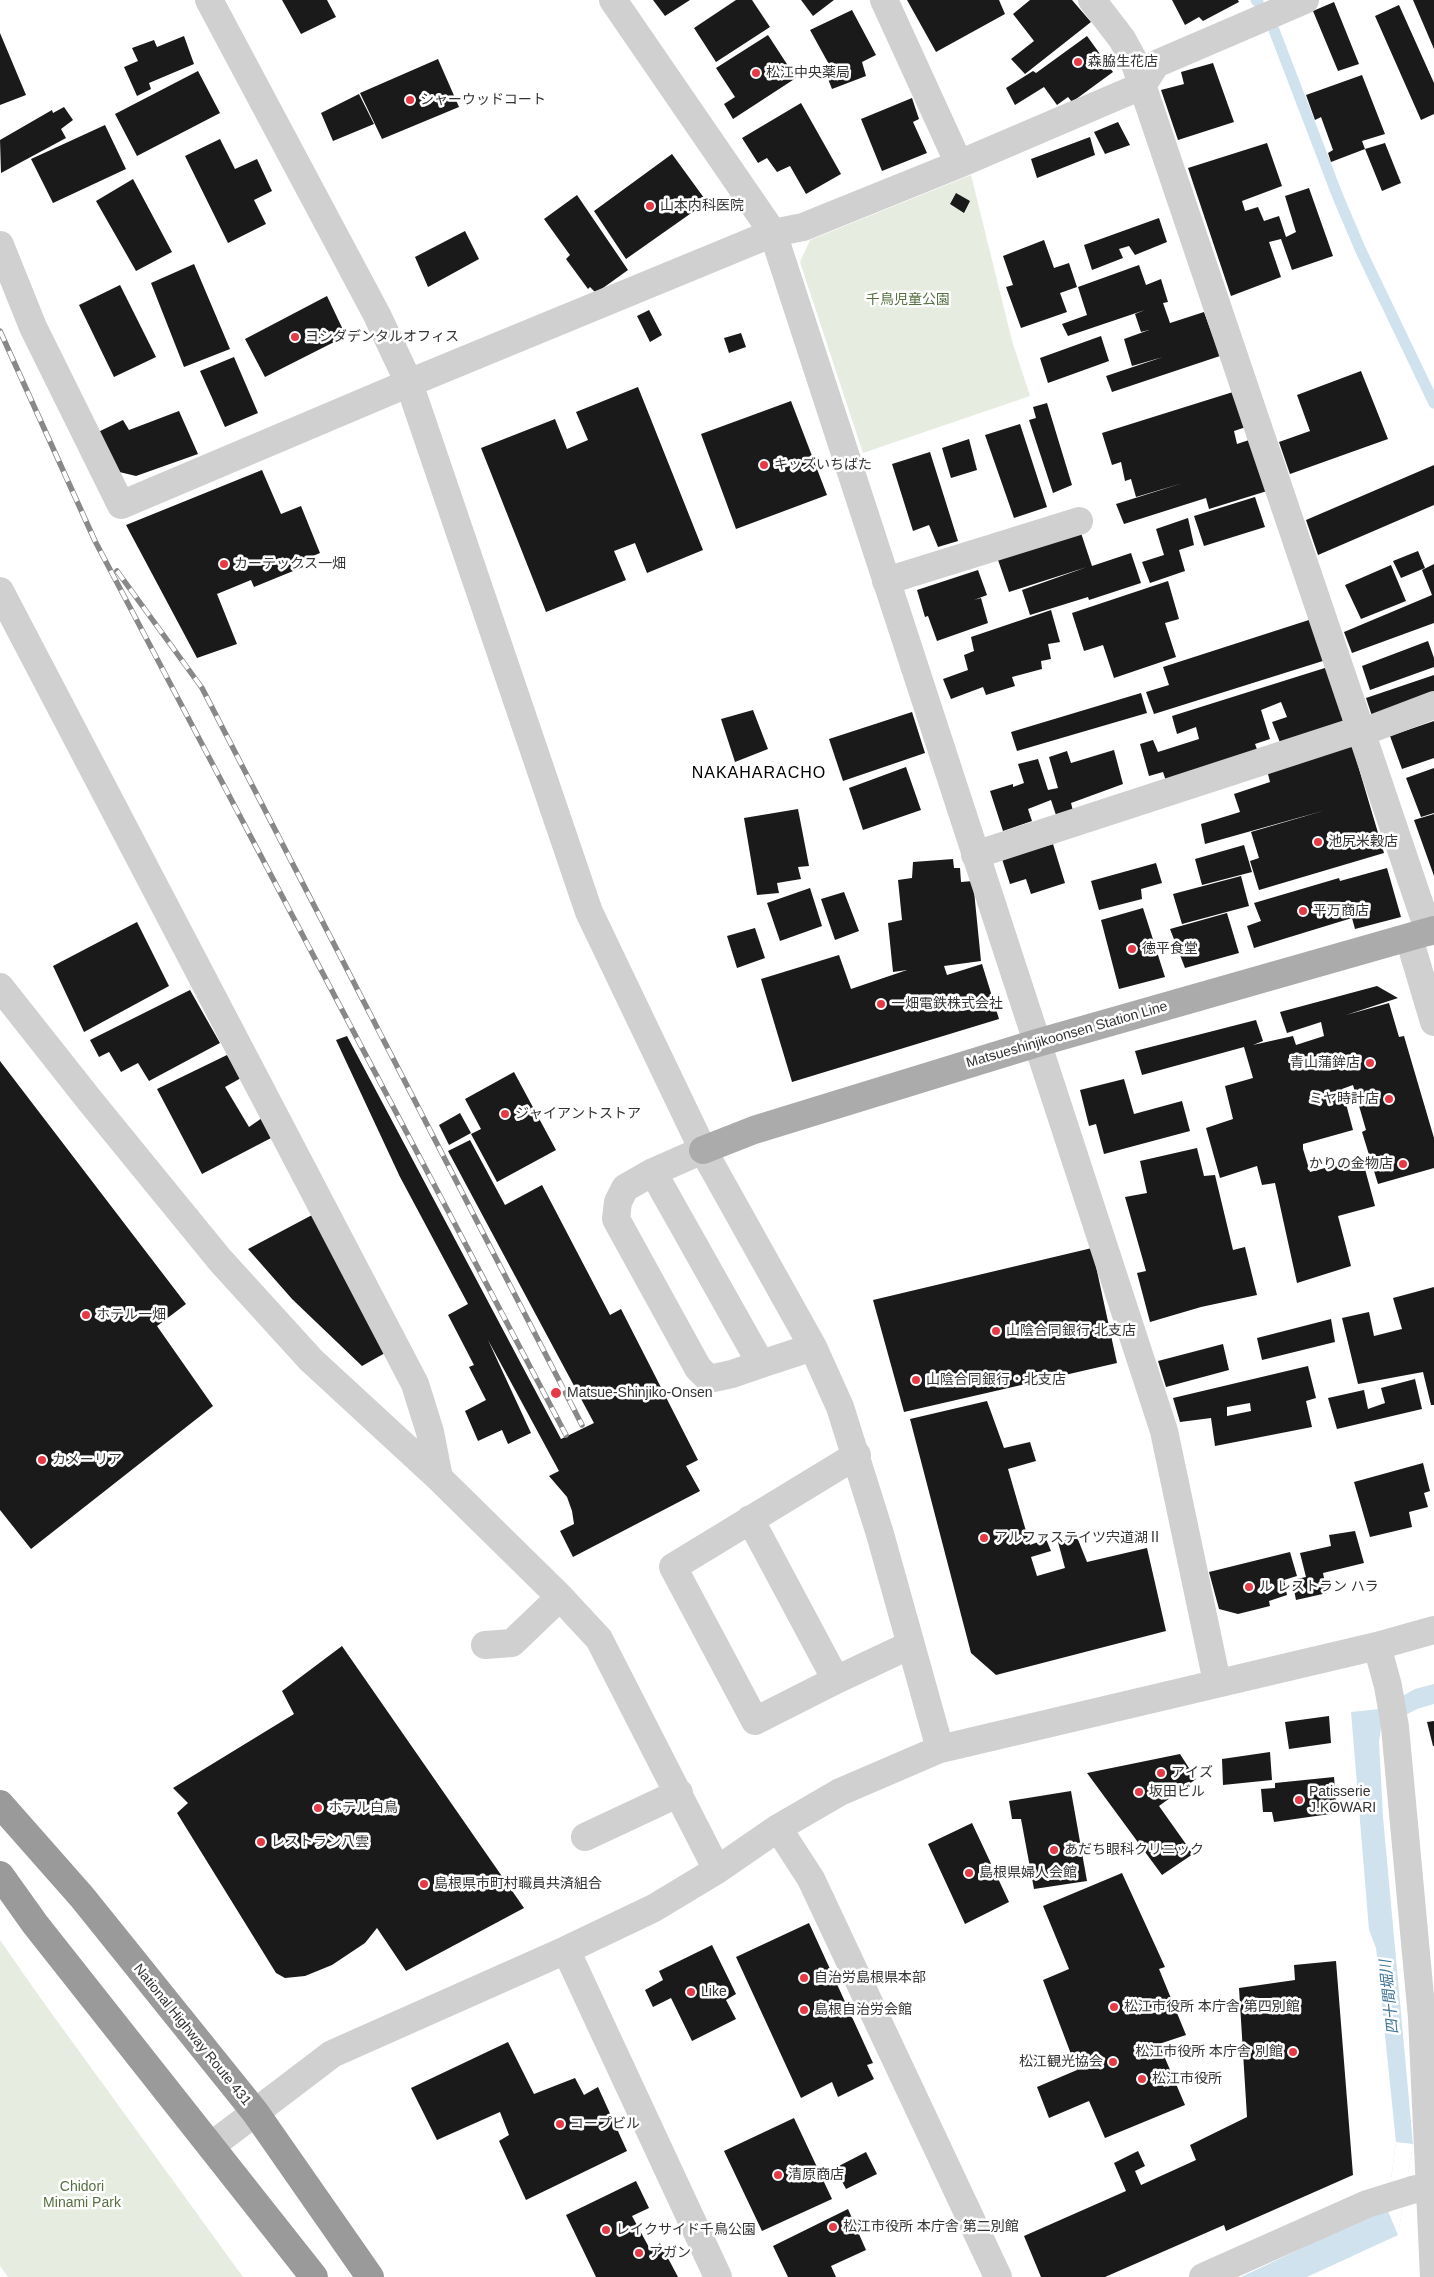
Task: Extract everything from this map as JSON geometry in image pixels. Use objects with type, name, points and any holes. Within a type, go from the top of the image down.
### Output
[{"type":"highway","name":"National Highway Route 431","points":[[0,1804],[82,1897],[255,2112],[370,2277]]},
{"type":"highway","points":[[0,1875],[35,1924],[314,2277]]},
{"type":"main road","name":"Matsueshinjikoonsen Station Line","points":[[703,1150],[754,1130],[1037,1043],[1424,934]]},
{"type":"street","points":[[209,0],[377,315],[409,383],[589,912],[703,1150],[813,1347],[840,1408],[857,1455],[940,1749]]},
{"type":"street","points":[[613,0],[773,233],[1164,1431],[1217,1682]]},
{"type":"street","points":[[884,0],[959,164]]},
{"type":"street","points":[[1092,0],[1122,39],[1134,61],[1362,730],[1424,934],[1434,1022]]},
{"type":"street","points":[[0,245],[33,327],[121,505],[409,383],[773,233],[803,227],[959,164],[1142,86],[1156,64],[1305,0]]},
{"type":"street","points":[[886,582],[1079,521]]},
{"type":"street","points":[[0,591],[415,1384],[430,1432],[439,1478]]},
{"type":"street","points":[[975,855],[1434,705]]},
{"type":"street","points":[[0,986],[91,1102],[220,1260],[311,1360],[439,1478],[560,1596],[598,1639],[717,1870]]},
{"type":"street","points":[[703,1150],[653,1172],[625,1188],[618,1202],[616,1219],[698,1368],[709,1378],[732,1374],[813,1347]]},
{"type":"street","points":[[653,1172],[761,1364]]},
{"type":"street","points":[[857,1455],[673,1567],[755,1721],[910,1645]]},
{"type":"street","points":[[750,1519],[836,1680]]},
{"type":"street","points":[[485,1645],[512,1643],[560,1596]]},
{"type":"street","points":[[211,2146],[332,2054],[566,1950],[654,1908],[717,1870],[778,1828],[840,1792],[940,1749],[1217,1682],[1377,1646],[1434,1630]]},
{"type":"street","points":[[1377,1646],[1388,1686],[1395,1727],[1428,2016],[1422,2188],[1434,2277]]},
{"type":"street","points":[[585,1837],[679,1793]]},
{"type":"street","points":[[778,1828],[812,1879],[998,2277]]},
{"type":"street","points":[[566,1950],[718,2277]]},
{"type":"street","points":[[1203,2277],[1367,2204],[1422,2188]]},
{"type":"green space","name":"千鳥児童公園","points":[[971,175],[1012,341],[1030,396],[863,453],[800,262],[810,240]]},
{"type":"green space","name":"Chidori Minami Park","points":[[0,1940],[243,2277],[8,2277],[0,2266]]},
{"type":"water","name":"四十間堀川","points":[[1434,1684],[1434,1704],[1417,1709],[1381,1728],[1379,1742],[1383,1817],[1413,2144],[1398,2235],[1307,2277],[1241,2277],[1387,2208],[1396,2142],[1376,1948],[1369,1930],[1351,1712],[1379,1709],[1415,1689]]},
{"type":"pier","points":[[1396,2142],[1413,2144],[1398,2235],[1387,2209]]},
{"type":"building","points":[[282,0],[327,0],[336,17],[301,34]]},
{"type":"building","points":[[653,0],[690,0],[665,16]]},
{"type":"building","points":[[736,0],[752,0],[770,27],[716,62],[694,28]]},
{"type":"building","points":[[801,0],[834,0],[813,16]]},
{"type":"building","points":[[907,0],[999,0],[1005,14],[936,52]]},
{"type":"building","points":[[1030,0],[1072,0],[1091,22],[1025,74],[1011,59],[1034,41],[1013,14]]},
{"type":"building","points":[[1172,0],[1238,0],[1239,2],[1203,21],[1199,17],[1185,25]]},
{"type":"building","points":[[1413,0],[1434,0],[1434,49]]},
{"type":"building","points":[[1334,2],[1359,64],[1338,71],[1313,11]]},
{"type":"building","points":[[1399,5],[1434,83],[1434,114],[1421,120],[1375,16]]},
{"type":"building","points":[[852,10],[876,55],[862,62],[866,76],[832,89],[828,79],[836,77],[810,30]]},
{"type":"building","points":[[0,33],[26,95],[0,105]]},
{"type":"building","name":"松江中央薬局","points":[[768,35],[796,78],[733,119],[724,104],[735,97],[716,68]]},
{"type":"building","points":[[184,36],[194,64],[149,83],[151,89],[137,96],[124,67],[138,61],[132,48],[154,40],[157,47]]},
{"type":"building","name":"森脇生花店","points":[[1087,36],[1113,72],[1072,102],[1068,97],[1057,105],[1044,87],[1015,105],[1006,88],[1033,71],[1036,73]]},
{"type":"building","name":"シャーウッドコート","points":[[438,59],[459,107],[382,139],[360,93]]},
{"type":"building","points":[[1213,63],[1234,122],[1178,140],[1161,90],[1184,84],[1181,72]]},
{"type":"building","points":[[198,71],[220,113],[137,156],[115,114]]},
{"type":"building","points":[[1362,75],[1385,134],[1362,141],[1365,149],[1331,162],[1328,153],[1333,150],[1321,117],[1315,120],[1306,95]]},
{"type":"building","points":[[359,94],[374,124],[333,141],[321,113]]},
{"type":"building","points":[[912,98],[919,119],[913,122],[927,153],[882,171],[861,119]]},
{"type":"building","points":[[801,103],[841,174],[806,194],[790,166],[777,172],[767,158],[758,163],[742,138]]},
{"type":"building","points":[[64,107],[73,120],[61,129],[66,138],[1,173],[0,140],[52,110],[53,113]]},
{"type":"building","points":[[1118,122],[1130,145],[1105,154],[1094,132]]},
{"type":"building","points":[[105,125],[126,169],[53,203],[31,159]]},
{"type":"building","points":[[1090,137],[1095,155],[1037,178],[1031,159]]},
{"type":"building","points":[[220,139],[235,169],[257,159],[272,191],[254,200],[266,224],[228,243],[185,156]]},
{"type":"building","points":[[1267,143],[1282,186],[1242,201],[1245,211],[1258,207],[1264,221],[1279,216],[1286,237],[1296,232],[1285,196],[1309,188],[1333,256],[1292,270],[1281,239],[1269,242],[1281,277],[1231,296],[1188,168]]},
{"type":"building","points":[[1385,143],[1401,183],[1382,191],[1365,149]]},
{"type":"building","name":"山本内科医院","points":[[672,154],[707,202],[626,259],[594,211]]},
{"type":"building","points":[[133,179],[172,252],[136,271],[96,201]]},
{"type":"building","points":[[956,193],[970,201],[964,213],[950,204]]},
{"type":"building","points":[[577,195],[628,270],[596,293],[590,287],[588,289],[566,259],[570,255],[544,219]]},
{"type":"building","points":[[1159,218],[1167,242],[1135,255],[1129,246],[1119,249],[1123,258],[1092,270],[1084,245]]},
{"type":"building","points":[[465,231],[479,259],[428,287],[415,257]]},
{"type":"building","points":[[1044,240],[1054,268],[1069,263],[1077,287],[1060,293],[1067,312],[1021,328],[1006,287],[1013,285],[1003,256]]},
{"type":"building","points":[[194,264],[230,349],[184,367],[151,283]]},
{"type":"building","points":[[1139,265],[1146,285],[1161,279],[1168,302],[1163,303],[1170,323],[1204,312],[1220,356],[1112,392],[1106,376],[1163,357],[1132,366],[1124,339],[1149,330],[1141,332],[1135,314],[1145,310],[1068,336],[1062,324],[1087,315],[1078,287]]},
{"type":"building","points":[[120,285],[156,357],[114,377],[79,305]]},
{"type":"building","name":"ヨシダデンタルオフィス","points":[[327,296],[346,336],[265,377],[245,339]]},
{"type":"building","points":[[649,310],[662,335],[650,342],[637,316]]},
{"type":"building","points":[[741,333],[746,347],[729,353],[724,338]]},
{"type":"building","points":[[1101,336],[1109,361],[1048,383],[1040,358]]},
{"type":"building","points":[[234,357],[258,413],[225,427],[200,371]]},
{"type":"building","points":[[1361,371],[1388,439],[1290,474],[1279,442],[1310,431],[1297,395]]},
{"type":"building","points":[[638,387],[703,550],[647,573],[635,543],[614,551],[626,580],[546,612],[481,448],[555,419],[567,449],[588,440],[576,412]]},
{"type":"building","points":[[1233,392],[1246,427],[1234,431],[1237,444],[1249,440],[1267,491],[1209,509],[1206,498],[1124,524],[1116,504],[1183,483],[1136,497],[1131,479],[1125,481],[1121,462],[1112,465],[1102,433]]},
{"type":"building","name":"キッズいちばた","points":[[791,401],[827,495],[736,529],[701,434]]},
{"type":"building","points":[[1047,403],[1072,485],[1053,493],[1029,420],[1036,418],[1033,407]]},
{"type":"building","points":[[179,411],[198,454],[136,476],[111,470],[96,433],[123,420],[129,430]]},
{"type":"building","points":[[1020,424],[1047,507],[1014,518],[985,435]]},
{"type":"building","points":[[969,439],[977,470],[951,478],[942,448]]},
{"type":"building","points":[[930,452],[958,541],[938,547],[929,525],[913,531],[892,464]]},
{"type":"building","points":[[1434,465],[1434,505],[1318,555],[1306,520]]},
{"type":"building","name":"カーテックス一畑","points":[[262,470],[281,514],[301,506],[320,553],[301,561],[303,567],[254,587],[251,580],[217,594],[237,644],[197,658],[126,525]]},
{"type":"building","points":[[1255,497],[1265,527],[1204,546],[1194,516]]},
{"type":"building","points":[[1188,518],[1194,545],[1179,550],[1185,571],[1150,583],[1142,562],[1164,555],[1156,529]]},
{"type":"building","points":[[1080,530],[1092,566],[1131,553],[1141,583],[1089,600],[1088,597],[1030,615],[1022,590],[1087,567],[1009,592],[997,557]]},
{"type":"building","points":[[1418,551],[1425,568],[1401,578],[1393,561]]},
{"type":"building","points":[[1434,564],[1434,623],[1352,653],[1344,632],[1432,595],[1422,570]]},
{"type":"building","points":[[1391,565],[1406,601],[1361,619],[1345,585]]},
{"type":"building","points":[[978,570],[987,595],[974,600],[981,598],[988,623],[937,641],[928,616],[925,617],[917,590]]},
{"type":"building","points":[[1168,581],[1179,619],[1165,623],[1176,657],[1114,678],[1103,645],[1084,651],[1072,613]]},
{"type":"building","points":[[1051,610],[1060,642],[1048,644],[1051,659],[1041,661],[1042,669],[1012,677],[1015,686],[986,695],[983,687],[951,699],[943,679],[968,670],[964,655],[974,651],[971,637]]},
{"type":"building","points":[[1312,619],[1326,660],[1154,714],[1146,692],[1169,685],[1163,667]]},
{"type":"building","points":[[1428,641],[1434,658],[1434,667],[1370,690],[1362,666]]},
{"type":"building","points":[[1328,667],[1344,724],[1281,745],[1272,722],[1287,717],[1281,702],[1261,710],[1270,739],[1255,744],[1258,752],[1166,781],[1163,772],[1149,776],[1140,744],[1153,740],[1158,752],[1199,739],[1196,727],[1177,734],[1172,716]]},
{"type":"building","points":[[1434,675],[1434,697],[1373,719],[1366,698]]},
{"type":"building","points":[[1141,693],[1147,713],[1017,751],[1011,732]]},
{"type":"building","points":[[753,710],[768,749],[735,762],[721,719]]},
{"type":"building","points":[[912,712],[925,753],[843,781],[829,739]]},
{"type":"building","points":[[1434,721],[1434,758],[1402,769],[1390,736]]},
{"type":"building","points":[[1351,742],[1384,853],[1259,890],[1250,861],[1259,858],[1251,832],[1326,810],[1205,844],[1201,824],[1240,812],[1234,794],[1270,782],[1267,770]]},
{"type":"building","points":[[1114,750],[1123,784],[1071,803],[1073,811],[1056,815],[1051,800],[1028,809],[1032,821],[1003,831],[990,791],[1013,784],[1013,787],[1024,783],[1018,764],[1038,759],[1048,790],[1058,788],[1049,757],[1067,751],[1071,763]]},
{"type":"building","points":[[906,767],[921,810],[863,830],[849,788]]},
{"type":"building","points":[[1434,768],[1434,813],[1421,817],[1406,778]]},
{"type":"building","points":[[798,809],[809,866],[798,867],[801,879],[777,883],[779,893],[757,895],[744,818]]},
{"type":"building","points":[[1434,814],[1434,876],[1414,820]]},
{"type":"building","points":[[1053,844],[1065,883],[1031,894],[1026,879],[1010,884],[1002,859]]},
{"type":"building","points":[[1244,845],[1252,872],[1202,885],[1195,859]]},
{"type":"building","name":"一畑電鉄株式会社","points":[[953,859],[954,868],[960,868],[961,882],[973,881],[981,961],[944,966],[947,975],[982,964],[999,1019],[792,1082],[761,979],[839,955],[851,989],[907,970],[893,972],[888,923],[902,920],[898,880],[912,878],[913,862]]},
{"type":"building","points":[[1156,863],[1162,883],[1141,889],[1142,899],[1099,910],[1091,881]]},
{"type":"building","name":"平万商店","points":[[1387,868],[1401,917],[1355,929],[1352,918],[1254,948],[1247,926],[1261,921],[1254,903],[1339,878],[1340,881]]},
{"type":"building","points":[[1241,876],[1249,906],[1182,924],[1173,894]]},
{"type":"building","points":[[810,888],[822,926],[780,941],[767,903]]},
{"type":"building","points":[[844,892],[859,931],[835,940],[821,899]]},
{"type":"building","name":"徳平食堂","points":[[1143,908],[1165,977],[1119,989],[1101,920]]},
{"type":"building","points":[[1227,913],[1239,953],[1185,968],[1170,929]]},
{"type":"building","points":[[137,922],[169,986],[84,1032],[53,966]]},
{"type":"building","points":[[755,928],[765,958],[737,968],[727,936]]},
{"type":"building","points":[[1377,986],[1398,998],[1346,1015],[1389,1003],[1399,1037],[1404,1036],[1434,1138],[1434,1168],[1378,1184],[1362,1132],[1366,1130],[1353,1085],[1342,1089],[1353,1130],[1303,1144],[1303,1149],[1310,1172],[1362,1158],[1375,1206],[1338,1216],[1351,1266],[1297,1283],[1275,1183],[1262,1185],[1257,1166],[1220,1178],[1206,1128],[1233,1119],[1225,1086],[1253,1078],[1244,1047],[1142,1075],[1135,1051],[1256,1020],[1263,1041],[1253,1045],[1293,1036],[1296,1045],[1324,1036],[1321,1022],[1287,1033],[1280,1012]]},
{"type":"building","points":[[190,990],[220,1043],[149,1081],[138,1063],[121,1072],[109,1052],[99,1057],[90,1040]]},
{"type":"building","points":[[347,1036],[561,1439],[594,1423],[448,1151],[470,1140],[505,1205],[542,1185],[610,1315],[621,1309],[698,1460],[686,1466],[700,1491],[573,1557],[560,1531],[574,1524],[572,1511],[567,1497],[549,1476],[559,1471],[488,1340],[531,1433],[508,1444],[502,1430],[478,1441],[465,1411],[486,1400],[469,1367],[474,1365],[448,1315],[468,1304],[400,1177],[336,1040]]},
{"type":"building","points":[[227,1055],[241,1078],[225,1087],[249,1127],[262,1118],[273,1137],[202,1174],[157,1089]]},
{"type":"building","name":"ホテル一畑","points":[[0,1061],[186,1304],[157,1326],[213,1406],[31,1549],[0,1510]]},
{"type":"building","name":"ジャイアントストア","points":[[514,1072],[556,1150],[497,1182],[471,1134],[481,1129],[465,1099]]},
{"type":"building","points":[[1124,1079],[1134,1114],[1182,1101],[1190,1131],[1104,1154],[1096,1124],[1089,1126],[1080,1090]]},
{"type":"building","points":[[460,1113],[471,1133],[449,1145],[439,1125]]},
{"type":"building","points":[[1197,1148],[1204,1176],[1215,1175],[1233,1250],[1245,1247],[1257,1295],[1201,1307],[1150,1322],[1137,1273],[1146,1271],[1125,1197],[1147,1193],[1140,1161]]},
{"type":"building","points":[[314,1214],[385,1353],[362,1366],[292,1299],[248,1249]]},
{"type":"building","name":"山陰合同銀行 北支店","points":[[1092,1248],[1117,1363],[904,1412],[873,1300]]},
{"type":"building","points":[[1434,1287],[1434,1405],[1431,1405],[1423,1372],[1358,1384],[1342,1318],[1369,1312],[1374,1336],[1402,1329],[1393,1298]]},
{"type":"building","points":[[1331,1319],[1335,1342],[1262,1360],[1257,1338]]},
{"type":"building","points":[[1223,1344],[1229,1370],[1166,1387],[1158,1361]]},
{"type":"building","points":[[1308,1366],[1316,1398],[1306,1401],[1312,1427],[1215,1446],[1211,1418],[1180,1422],[1173,1398]],"holes":[[[1250,1403],[1251,1411],[1227,1416],[1227,1407]]]},
{"type":"building","points":[[1415,1379],[1422,1409],[1337,1429],[1328,1398],[1364,1390],[1368,1409],[1385,1403],[1381,1388]]},
{"type":"building","name":"アルファステイツ宍道湖Ⅱ","points":[[987,1401],[1004,1448],[1030,1442],[1036,1461],[1008,1469],[1030,1545],[1046,1539],[1051,1551],[1031,1557],[1037,1576],[1065,1568],[1058,1542],[1077,1537],[1087,1562],[1147,1548],[1166,1631],[996,1675],[971,1653],[910,1419]]},
{"type":"building","points":[[1423,1463],[1430,1491],[1424,1493],[1428,1507],[1409,1512],[1412,1527],[1370,1537],[1354,1482]]},
{"type":"building","points":[[1355,1531],[1364,1563],[1323,1573],[1327,1593],[1296,1600],[1292,1580],[1306,1577],[1300,1553],[1331,1546],[1329,1535]]},
{"type":"building","name":"ル レストラン ハラ","points":[[1290,1552],[1297,1576],[1284,1580],[1287,1595],[1269,1601],[1270,1606],[1238,1614],[1219,1609],[1209,1572]]},
{"type":"building","name":"ホテル白鳥","points":[[342,1646],[524,1908],[406,1971],[377,1928],[365,1943],[332,1965],[305,1976],[285,1978],[276,1973],[177,1813],[188,1803],[173,1788],[294,1714],[282,1691]]},
{"type":"building","points":[[1329,1716],[1331,1743],[1289,1749],[1285,1722]]},
{"type":"building","points":[[1434,1721],[1434,1746],[1433,1746],[1427,1722]]},
{"type":"building","points":[[1270,1752],[1272,1780],[1223,1785],[1222,1759]]},
{"type":"building","name":"坂田ビル","points":[[1180,1754],[1196,1779],[1159,1806],[1193,1854],[1162,1875],[1087,1773]]},
{"type":"building","name":"Patisserie J.KOWARI","points":[[1334,1777],[1337,1813],[1274,1822],[1272,1812],[1263,1812],[1261,1789],[1275,1788],[1275,1783]]},
{"type":"building","name":"あだち眼科クリニック","points":[[1071,1791],[1087,1881],[1034,1889],[1021,1819],[1012,1819],[1009,1801]]},
{"type":"building","name":"島根県婦人会館","points":[[972,1823],[1009,1902],[965,1924],[928,1844]]},
{"type":"building","name":"松江市役所 本庁舎 第四別館","points":[[1122,1873],[1165,1967],[1159,1969],[1186,2035],[1159,2044],[1185,2105],[1105,2138],[1089,2101],[1049,2118],[1037,2087],[1077,2070],[1043,1980],[1069,1969],[1043,1906]]},
{"type":"building","name":"島根自治労会館","points":[[809,1923],[873,2063],[867,2065],[874,2079],[838,2097],[832,2082],[801,2098],[736,1957]]},
{"type":"building","name":"Like","points":[[712,1945],[736,1994],[726,2000],[736,2019],[692,2041],[671,1998],[653,2007],[645,1990],[663,1980],[659,1971]]},
{"type":"building","name":"松江市役所 本庁舎 別館","points":[[1336,1961],[1353,2175],[1226,2231],[1224,2225],[1105,2277],[1041,2277],[1024,2236],[1126,2191],[1114,2163],[1138,2151],[1145,2166],[1135,2171],[1141,2185],[1196,2160],[1190,2145],[1247,2117],[1239,1988],[1295,1980],[1294,1965]]},
{"type":"building","name":"コープビル","points":[[508,2042],[534,2094],[575,2078],[584,2095],[598,2087],[627,2151],[526,2200],[499,2141],[509,2135],[500,2112],[437,2140],[411,2088]]},
{"type":"building","name":"清原商店","points":[[794,2118],[832,2199],[762,2231],[724,2151]]},
{"type":"building","points":[[866,2152],[877,2174],[846,2189],[835,2168]]},
{"type":"building","name":"レイクサイド千鳥公園","points":[[636,2181],[649,2208],[632,2216],[651,2251],[660,2243],[678,2277],[596,2277],[566,2215]]},
{"type":"building","name":"松江市役所 本庁舎 第二別館","points":[[848,2209],[866,2250],[831,2266],[836,2277],[788,2277],[773,2246]]},
{"type":"waterway","points":[[1274,30],[1338,197],[1361,251],[1434,403]]},
{"type":"railway","points":[[0,331],[95,541],[566,1435]]},
{"type":"railway","points":[[117,571],[202,688],[582,1425]]},
{"type":"place","name":"森脇生花店","points":[[1078,62]]},
{"type":"place","name":"松江中央薬局","points":[[756,73]]},
{"type":"place","name":"シャーウッドコート","points":[[410,100]]},
{"type":"place","name":"山本内科医院","points":[[650,206]]},
{"type":"place","name":"ヨシダデンタルオフィス","points":[[295,337]]},
{"type":"place","name":"キッズいちばた","points":[[764,465]]},
{"type":"place","name":"カーテックス一畑","points":[[224,564]]},
{"type":"place","name":"池尻米穀店","points":[[1318,842]]},
{"type":"place","name":"平万商店","points":[[1303,911]]},
{"type":"place","name":"徳平食堂","points":[[1132,949]]},
{"type":"place","name":"一畑電鉄株式会社","points":[[881,1004]]},
{"type":"place","name":"青山蒲鉾店","points":[[1370,1063]]},
{"type":"place","name":"ミヤ時計店","points":[[1389,1099]]},
{"type":"place","name":"ジャイアントストア","points":[[505,1114]]},
{"type":"place","name":"かりの金物店","points":[[1403,1164]]},
{"type":"place","name":"ホテル一畑","points":[[86,1315]]},
{"type":"place","name":"山陰合同銀行 北支店","points":[[996,1331]]},
{"type":"place","name":"山陰合同銀行・北支店","points":[[916,1380]]},
{"type":"place","name":"Matsue-Shinjiko-Onsen","points":[[556,1393]]},
{"type":"place","name":"カメーリア","points":[[42,1460]]},
{"type":"place","name":"アルファステイツ宍道湖Ⅱ","points":[[984,1538]]},
{"type":"place","name":"ル レストラン ハラ","points":[[1249,1587]]},
{"type":"place","name":"アイズ","points":[[1161,1773]]},
{"type":"place","name":"坂田ビル","points":[[1139,1792]]},
{"type":"place","name":"Patisserie J.KOWARI","points":[[1299,1800]]},
{"type":"place","name":"ホテル白鳥","points":[[318,1808]]},
{"type":"place","name":"レストラン八雲","points":[[261,1842]]},
{"type":"place","name":"あだち眼科クリニック","points":[[1054,1850]]},
{"type":"place","name":"島根県婦人会館","points":[[969,1873]]},
{"type":"place","name":"島根県市町村職員共済組合","points":[[424,1884]]},
{"type":"place","name":"自治労島根県本部","points":[[804,1978]]},
{"type":"place","name":"Like","points":[[691,1992]]},
{"type":"place","name":"松江市役所 本庁舎 第四別館","points":[[1114,2007]]},
{"type":"place","name":"島根自治労会館","points":[[804,2010]]},
{"type":"place","name":"松江市役所 本庁舎 別館","points":[[1293,2052]]},
{"type":"place","name":"松江観光協会","points":[[1113,2062]]},
{"type":"place","name":"松江市役所","points":[[1142,2079]]},
{"type":"place","name":"コープビル","points":[[560,2124]]},
{"type":"place","name":"清原商店","points":[[778,2175]]},
{"type":"place","name":"松江市役所 本庁舎 第二別館","points":[[833,2227]]},
{"type":"place","name":"レイクサイド千鳥公園","points":[[606,2230]]},
{"type":"place","name":"アガン","points":[[639,2253]]},
{"type":"district","name":"NAKAHARACHO","points":[[759,774]]}]
